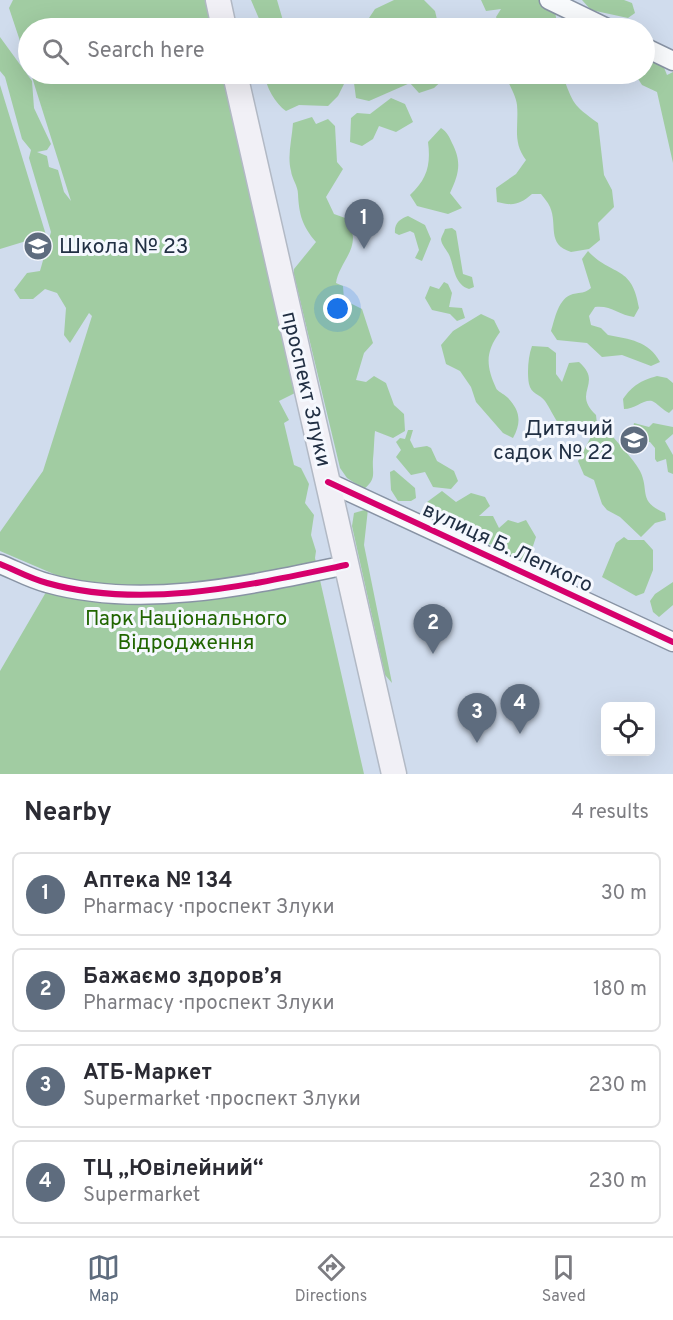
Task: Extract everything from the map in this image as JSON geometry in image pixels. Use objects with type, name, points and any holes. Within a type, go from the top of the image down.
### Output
[{"type":"main road","points":[[218,0],[222,18]]},
{"type":"main road","name":"проспект Злуки","points":[[237,84],[394,774]]},
{"type":"street","points":[[549,0],[586,18]]},
{"type":"street","points":[[655,52],[673,61]]},
{"type":"street","name":"вулиця Б. Лепкого","points":[[328,482],[673,642]]},
{"type":"street","points":[[0,564],[45,583],[91,592],[155,593],[214,591],[346,565]]},
{"type":"green space","points":[[13,0],[218,0],[221,18],[18,18],[18,35],[9,8]]},
{"type":"green space","points":[[251,0],[277,0],[282,18],[259,18]]},
{"type":"green space","points":[[394,0],[424,0],[435,11],[437,18],[369,18],[375,9]]},
{"type":"green space","points":[[481,0],[543,0],[554,6],[556,18],[496,18],[501,9],[486,11]]},
{"type":"green space","points":[[582,0],[624,0],[632,3],[635,13],[628,18],[591,10]]},
{"type":"green space","name":"Парк Національного Відродження","points":[[0,37],[18,62],[18,84],[32,84],[34,108],[51,144],[47,150],[37,152],[47,156],[49,167],[58,170],[64,192],[71,201],[34,84],[231,84],[295,393],[279,401],[289,420],[284,423],[294,465],[301,468],[309,484],[305,503],[314,515],[311,535],[316,551],[315,558],[364,774],[0,774],[0,671],[56,575],[0,551],[0,532],[43,471],[92,316],[89,313],[70,343],[64,335],[66,308],[57,293],[45,289],[33,299],[20,299],[14,290],[27,273],[40,271],[51,232],[29,158],[31,150],[22,139],[5,77],[0,71]]},
{"type":"green space","points":[[655,61],[663,65],[667,75],[673,72],[673,163],[657,92],[642,85],[655,84]]},
{"type":"green space","points":[[267,84],[344,84],[338,96],[328,106],[299,105],[286,111]]},
{"type":"green space","points":[[354,84],[408,84],[369,101],[356,98]]},
{"type":"green space","points":[[411,84],[438,84],[434,88],[419,93]]},
{"type":"green space","points":[[510,84],[566,84],[575,103],[598,123],[604,175],[612,190],[614,207],[598,223],[600,240],[589,249],[571,252],[558,244],[555,239],[550,207],[541,194],[532,194],[516,204],[497,202],[496,188],[516,174],[526,160],[519,147],[514,93]]},
{"type":"green space","points":[[0,85],[46,235],[0,249]]},
{"type":"green space","points":[[391,98],[405,104],[413,122],[396,132],[379,126],[373,139],[362,146],[350,142],[351,118],[357,113],[370,114]]},
{"type":"green space","points":[[312,117],[316,124],[328,119],[335,126],[337,162],[343,169],[326,197],[334,214],[348,219],[353,236],[351,250],[336,283],[343,286],[344,300],[362,309],[373,343],[364,353],[356,380],[366,382],[374,376],[386,383],[394,405],[404,414],[405,431],[393,438],[375,431],[373,476],[364,489],[347,478],[340,468],[294,275],[294,269],[316,242],[307,231],[300,214],[298,191],[289,159],[290,147],[293,123]]},
{"type":"green space","points":[[441,128],[449,136],[457,156],[456,180],[450,193],[462,208],[448,214],[417,206],[410,195],[424,177],[429,158],[428,142]]},
{"type":"green space","points":[[408,216],[425,225],[431,239],[422,261],[415,258],[419,250],[414,233],[410,231],[399,235],[395,233],[398,222]]},
{"type":"green space","points":[[452,228],[456,231],[463,274],[472,277],[474,287],[469,289],[458,280],[441,241],[445,229]]},
{"type":"green space","points":[[588,251],[605,265],[626,277],[636,294],[639,308],[634,317],[606,307],[595,307],[589,316],[591,325],[601,328],[608,335],[644,345],[660,362],[651,366],[622,355],[602,357],[587,343],[557,340],[551,331],[564,300],[568,296],[591,288],[582,259]]},
{"type":"green space","points":[[444,282],[448,284],[452,293],[449,307],[462,308],[465,318],[457,321],[450,314],[432,310],[425,298],[430,286],[439,289]]},
{"type":"green space","points":[[481,314],[494,320],[500,332],[492,346],[489,366],[497,389],[507,397],[517,411],[518,427],[513,438],[503,433],[476,402],[471,387],[460,371],[446,364],[441,345],[453,331]]},
{"type":"green space","points":[[532,346],[548,347],[556,353],[556,374],[562,382],[569,363],[579,362],[586,370],[589,382],[586,400],[596,415],[598,433],[609,432],[640,471],[647,500],[656,509],[665,513],[666,520],[655,523],[641,537],[620,517],[607,510],[602,504],[594,480],[584,475],[578,461],[592,435],[587,436],[578,431],[575,436],[565,430],[557,422],[545,401],[530,387],[528,365]]},
{"type":"green space","points":[[657,376],[667,378],[673,383],[673,409],[669,413],[652,401],[624,409],[623,399],[630,390],[641,382]]},
{"type":"green space","points":[[634,423],[649,427],[653,423],[673,427],[673,434],[665,441],[673,455],[673,474],[668,472],[666,459],[657,462],[655,448],[650,442],[638,442],[632,433]]},
{"type":"green space","points":[[408,430],[413,430],[410,440],[414,448],[427,446],[431,448],[437,461],[454,471],[458,481],[451,489],[433,487],[425,472],[411,475],[396,457],[401,450],[396,442],[400,438],[405,439]]},
{"type":"green space","points":[[394,470],[415,488],[416,498],[411,501],[398,501],[391,490],[390,472]]},
{"type":"green space","points":[[442,491],[456,502],[471,493],[485,497],[490,506],[479,516],[493,516],[499,528],[508,520],[518,523],[526,520],[536,537],[528,561],[510,557],[502,545],[482,544],[473,533],[459,530],[434,514],[427,502]]},
{"type":"green space","points":[[368,509],[364,545],[392,683],[385,675],[352,526],[354,513]]},
{"type":"green space","points":[[624,537],[628,540],[644,540],[653,550],[653,570],[644,593],[636,596],[602,577],[616,543]]},
{"type":"green space","points":[[673,582],[673,605],[659,617],[653,612],[650,601],[655,594]]},
{"type":"cycle path","points":[[328,482],[673,642]]},
{"type":"cycle path","points":[[0,564],[47,583],[83,591],[121,594],[196,592],[235,587],[346,565]]},
{"type":"place","name":"Школа № 23","points":[[38,246]]},
{"type":"place","name":"Аптека № 134","points":[[364,249]]},
{"type":"place","name":"Дитячий садок № 22","points":[[634,440]]},
{"type":"place","name":"Бажаємо здоров’я","points":[[433,654]]},
{"type":"place","name":"ТЦ „Ювілейний“","points":[[520,734]]},
{"type":"place","name":"АТБ-Маркет","points":[[477,743]]}]
